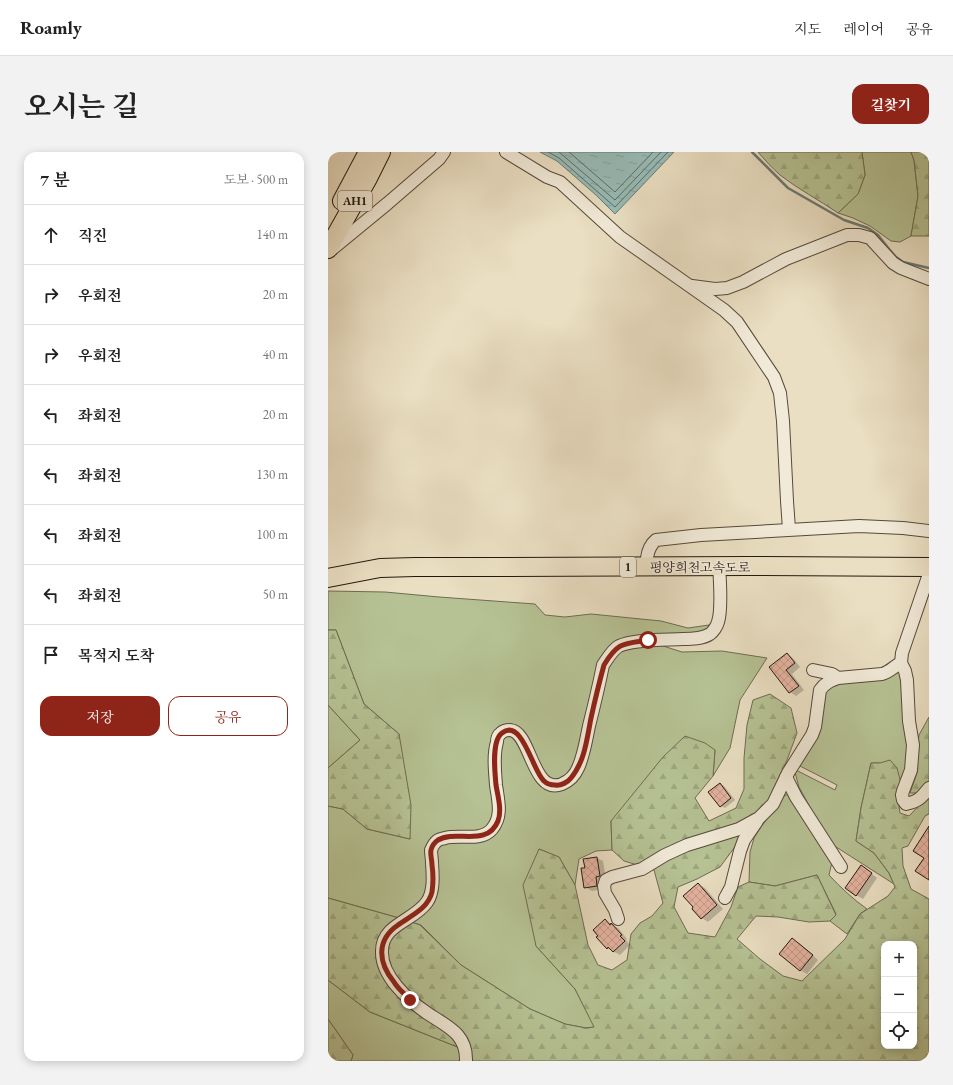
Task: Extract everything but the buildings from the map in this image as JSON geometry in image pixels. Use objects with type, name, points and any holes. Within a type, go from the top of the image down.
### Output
[{"type":"highway","name":"AH1","points":[[328,226],[368,152]]},
{"type":"highway","name":"AH1","points":[[328,248],[381,152]]},
{"type":"highway","name":"평양희천고속도로","points":[[328,571],[379,562],[731,557],[929,559]]},
{"type":"highway","name":"평양희천고속도로","points":[[328,578],[380,568],[415,567],[929,567]]},
{"type":"street","points":[[328,252],[388,203],[439,159],[444,152]]},
{"type":"street","points":[[506,152],[547,177],[560,182],[620,237],[724,310],[736,322],[774,377],[780,393],[783,420],[789,529]]},
{"type":"street","points":[[689,286],[715,289],[727,288],[743,282],[786,259],[847,235],[859,235],[870,238],[893,263],[901,268],[929,279]]},
{"type":"street","points":[[646,558],[649,548],[656,540],[701,535],[859,526],[929,531]]},
{"type":"street","points":[[466,1061],[462,1040],[458,1034],[426,1013],[410,1000],[389,977],[382,960],[383,944],[387,933],[416,913],[428,901],[432,892],[431,850],[435,842],[452,836],[475,837],[484,835],[491,830],[498,821],[500,808],[496,784],[495,749],[498,737],[501,733],[506,730],[513,730],[519,735],[538,773],[544,781],[557,786],[570,779],[578,769],[584,753],[604,665],[610,654],[618,647],[626,644],[648,640],[700,638],[710,634],[719,621],[720,566]]},
{"type":"street","points":[[929,574],[902,653],[901,663],[907,680],[909,721],[913,745],[911,770],[903,791],[903,800],[906,804],[916,802],[929,788]]},
{"type":"street","points":[[725,898],[731,887],[744,840],[759,818],[773,804],[786,777],[812,735],[815,727],[820,690],[823,686],[838,678],[882,674],[888,672],[901,663]]},
{"type":"street","points":[[813,670],[832,674],[838,678]]},
{"type":"street","points":[[786,777],[796,797],[841,867]]},
{"type":"street","points":[[618,919],[615,910],[605,893],[604,886],[606,880],[642,869],[665,855],[687,845],[739,829],[759,818]]},
{"type":"green space","points":[[758,152],[862,152],[865,175],[858,194],[838,213],[780,175]]},
{"type":"green space","points":[[862,152],[911,152],[914,160],[918,196],[911,236],[900,242],[891,241],[870,226],[838,213],[858,194],[865,175]]},
{"type":"green space","points":[[911,152],[929,152],[929,236],[911,236],[918,196],[914,160]]},
{"type":"green space","points":[[328,591],[385,592],[535,604],[545,615],[565,617],[591,614],[661,621],[688,628],[709,625],[711,629],[701,633],[617,640],[608,648],[602,660],[579,755],[572,770],[558,782],[543,775],[519,729],[497,733],[497,808],[487,828],[479,832],[432,838],[428,882],[423,898],[415,908],[399,918],[328,898],[328,806],[343,809],[367,829],[410,839],[399,734],[364,704],[336,630],[328,630]]},
{"type":"green space","points":[[328,630],[336,630],[364,704],[399,734],[411,805],[410,839],[367,829],[343,809],[328,806],[328,768],[360,740],[328,705]]},
{"type":"green space","points":[[657,644],[682,652],[722,651],[767,658],[740,700],[730,748],[713,776],[715,750],[611,821],[612,850],[596,851],[579,859],[575,885],[559,857],[539,849],[536,946],[575,989],[595,1027],[586,1028],[565,1024],[530,1009],[461,965],[421,925],[408,921],[424,910],[438,846],[498,829],[498,778],[500,743],[503,737],[512,734],[554,790],[567,788],[576,781],[611,659],[619,649]]},
{"type":"green space","points":[[900,672],[903,682],[907,733],[907,759],[905,772],[901,783],[880,763],[871,763],[861,808],[856,841],[874,853],[889,873],[894,884],[833,845],[799,787],[794,769],[835,790],[837,785],[798,765],[825,692],[829,686]]},
{"type":"green space","points":[[770,694],[791,708],[797,733],[787,760],[762,814],[720,867],[678,887],[674,907],[688,933],[715,937],[731,907],[738,887],[749,882],[775,886],[817,875],[836,915],[830,921],[809,922],[778,917],[756,916],[737,939],[783,976],[802,981],[845,939],[860,914],[888,896],[895,887],[889,873],[874,853],[856,841],[861,808],[871,763],[880,763],[890,760],[897,768],[901,783],[897,794],[900,813],[909,816],[929,795],[929,814],[925,816],[908,846],[902,848],[903,866],[911,889],[929,899],[929,1061],[470,1061],[445,1021],[395,979],[385,948],[390,936],[408,921],[420,925],[461,965],[530,1009],[565,1024],[586,1028],[594,1027],[575,989],[536,946],[523,885],[539,849],[559,857],[575,885],[588,945],[598,965],[612,970],[627,960],[631,934],[640,923],[652,916],[663,903],[654,870],[624,861],[612,850],[611,821],[663,757],[685,736],[705,743],[715,750],[713,776],[695,798],[709,821],[736,808],[744,789],[744,758],[747,725],[753,700]]},
{"type":"green space","points":[[328,705],[360,740],[328,768]]},
{"type":"green space","points":[[929,717],[929,782],[920,793],[910,793],[917,773],[917,750],[919,735]]},
{"type":"green space","points":[[790,793],[832,862],[829,875],[847,893],[867,909],[860,914],[847,934],[830,921],[836,914],[817,875],[775,886],[749,882],[750,852],[754,838],[784,796]]},
{"type":"green space","points":[[328,898],[399,918],[380,967],[453,1034],[460,1048],[370,1012],[328,980]]},
{"type":"green space","points":[[328,980],[370,1012],[460,1048],[461,1061],[351,1061],[353,1055],[328,1019]]},
{"type":"green space","points":[[328,1019],[353,1055],[351,1061],[328,1061]]},
{"type":"water","points":[[540,152],[674,152],[615,214],[596,195],[557,161]]},
{"type":"waterway","points":[[752,152],[788,188],[844,220],[868,228],[878,235],[896,257],[903,262],[929,268]]},
{"type":"route","points":[[410,1000],[389,977],[382,960],[383,944],[387,933],[416,913],[428,901],[432,892],[431,850],[435,842],[452,836],[475,837],[484,835],[491,830],[498,821],[500,808],[496,784],[495,749],[498,737],[506,730],[513,730],[519,735],[538,773],[544,781],[557,786],[564,783],[570,779],[578,769],[584,753],[604,665],[610,654],[618,647],[626,644],[648,640]]}]
